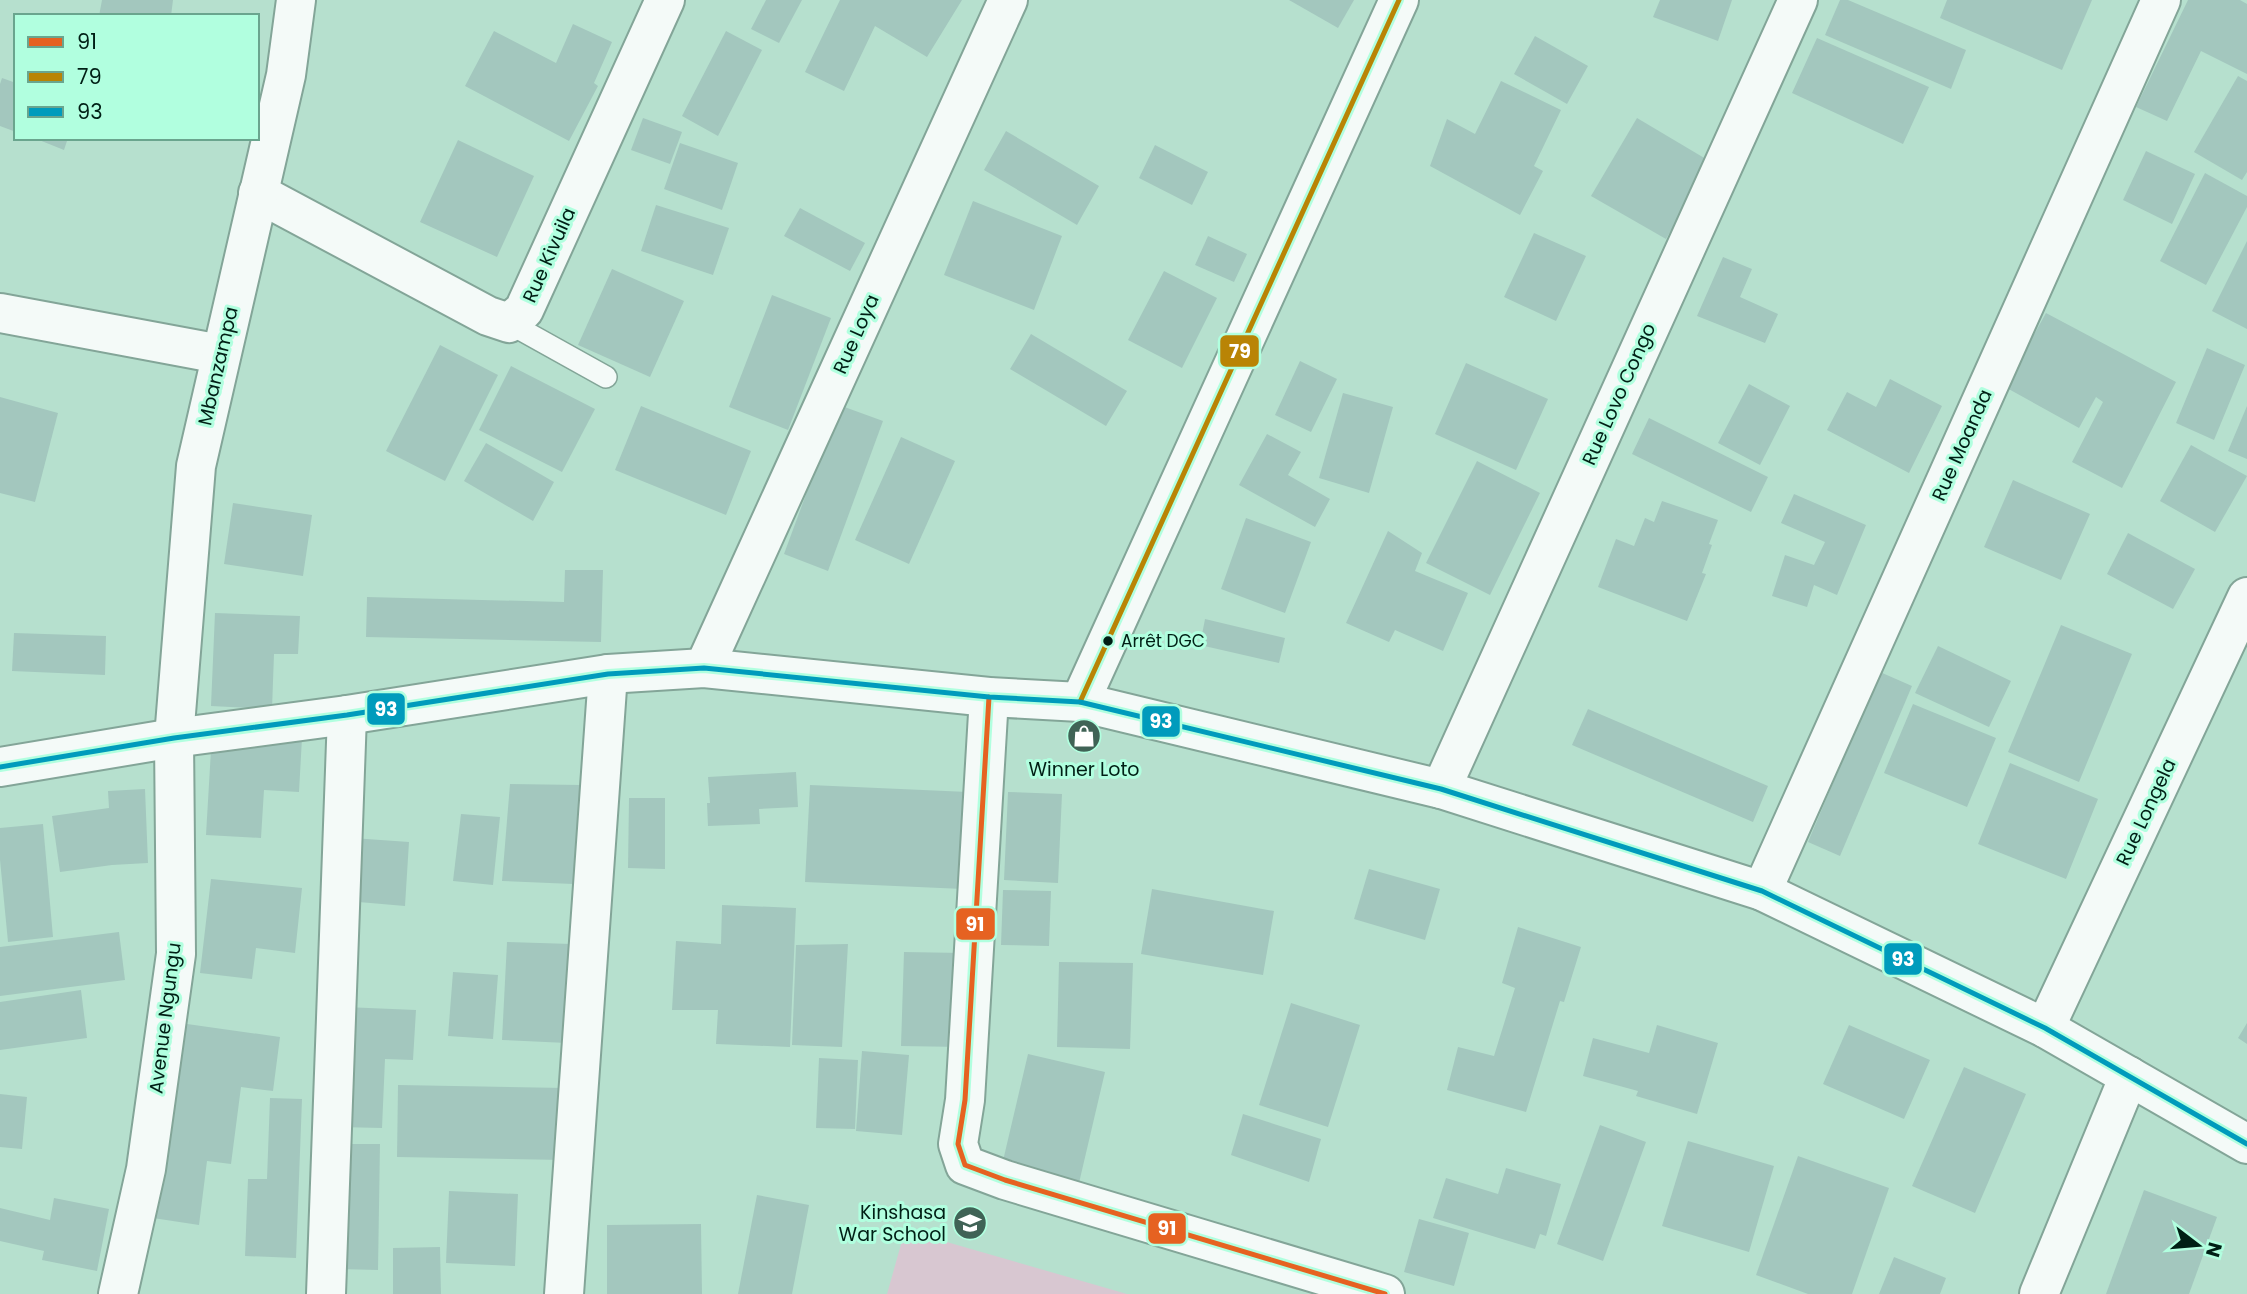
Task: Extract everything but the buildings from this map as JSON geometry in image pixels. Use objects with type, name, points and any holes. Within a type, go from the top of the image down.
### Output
[{"type":"street","name":"Mbanzampa","points":[[174,738],[196,466],[286,75],[296,0]]},
{"type":"street","points":[[286,75],[321,0]]},
{"type":"street","name":"Rue Kivuila","points":[[257,193],[488,316],[509,323],[524,310],[665,0]]},
{"type":"street","name":"Rue Loya","points":[[704,668],[1008,0]]},
{"type":"street","points":[[1080,702],[1399,0]]},
{"type":"street","name":"Rue Lovo Congo","points":[[1441,789],[1798,0]]},
{"type":"street","name":"Rue Moanda","points":[[1762,891],[2161,0]]},
{"type":"street","points":[[0,313],[220,354]]},
{"type":"street","name":"Rue Longela","points":[[2045,1028],[2247,597]]},
{"type":"street","points":[[0,767],[174,738],[347,715],[608,674],[704,668],[989,697],[1080,702],[1441,789],[1762,891],[2045,1028],[2247,1144]]},
{"type":"street","points":[[564,1294],[608,674]]},
{"type":"street","points":[[989,697],[965,1100],[958,1144],[965,1165],[1005,1180],[1385,1294]]},
{"type":"street","points":[[326,1294],[347,715]]},
{"type":"street","name":"Avenue Ngungu","points":[[118,1294],[146,1169],[176,954],[174,738]]},
{"type":"street","points":[[2039,1294],[2129,1076]]},
{"type":"lane","points":[[509,323],[606,377]]},
{"type":"shaded area","points":[[905,1230],[1127,1294],[887,1294]]},
{"type":"transit line","name":"79","points":[[1080,702],[1399,0]]},
{"type":"transit line","name":"93","points":[[0,767],[174,738],[347,715],[608,674],[704,668],[989,697],[1080,702],[1441,789],[1762,891],[2045,1028],[2247,1144]]},
{"type":"transit line","name":"91","points":[[989,697],[965,1100],[958,1144],[965,1165],[1005,1180],[1385,1294]]},
{"type":"place","name":"Arrêt DGC","points":[[1108,641]]},
{"type":"place","name":"Winner Loto","points":[[1084,736]]},
{"type":"place","name":"Kinshasa War School","points":[[970,1223]]}]
